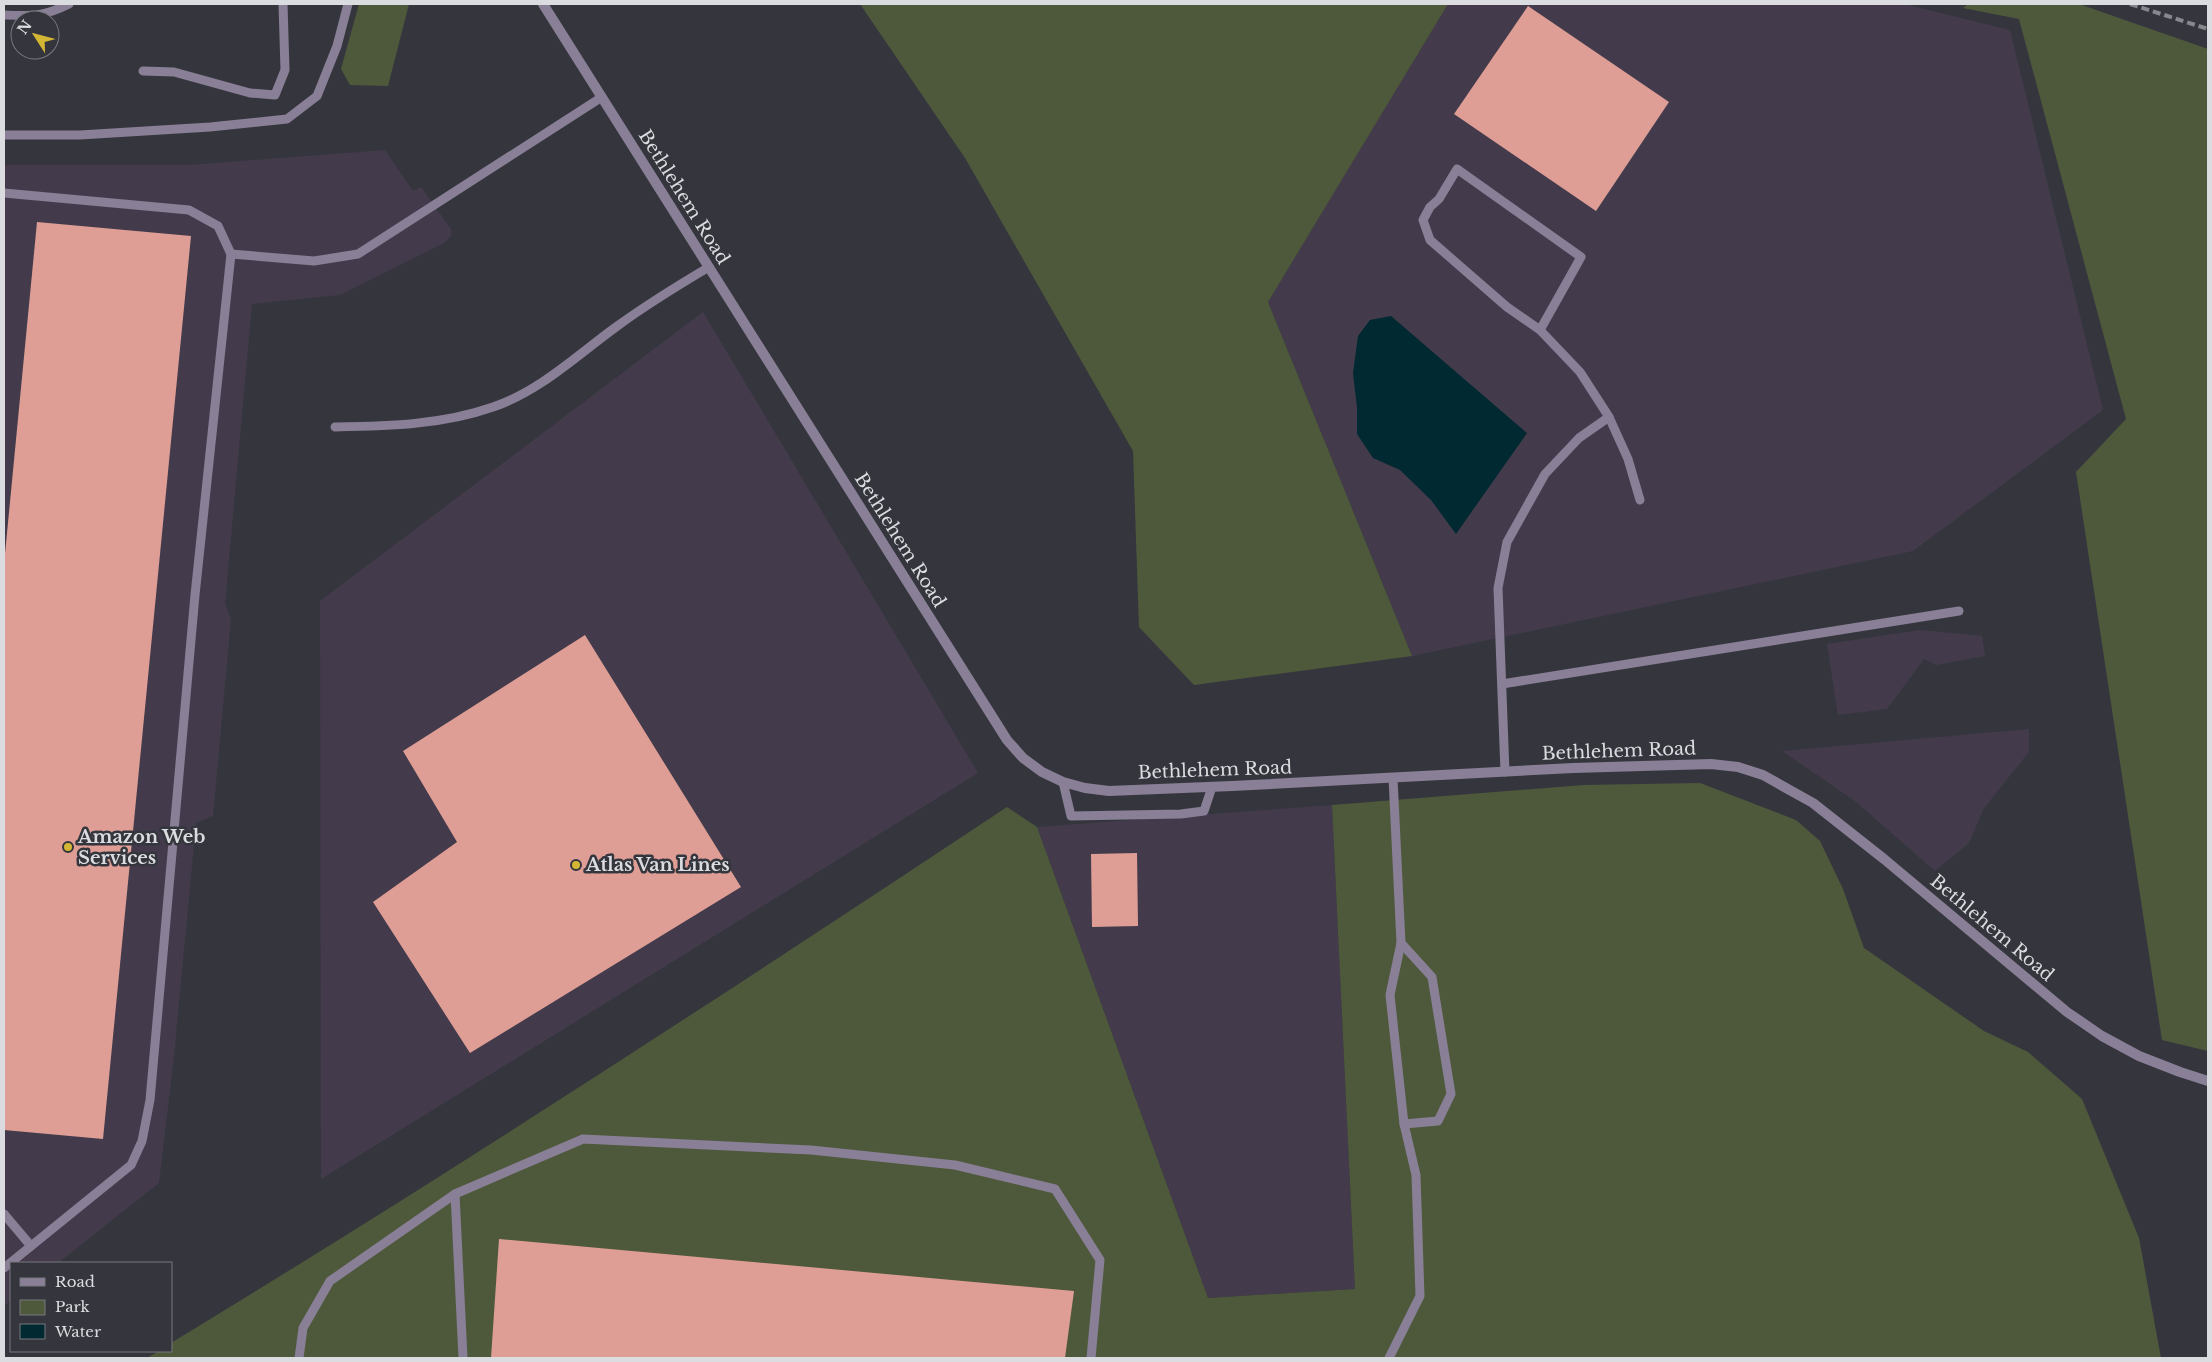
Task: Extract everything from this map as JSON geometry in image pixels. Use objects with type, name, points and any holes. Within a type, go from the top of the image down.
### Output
[{"type":"street","name":"Bethlehem Road","points":[[543,4],[1008,740],[1029,762],[1042,772],[1063,782],[1085,788],[1108,791],[1711,764],[1738,768],[1764,775],[1813,802],[2067,1012],[2102,1036],[2139,1056],[2208,1081]]},
{"type":"lane","points":[[4,15],[33,16],[51,13],[69,4]]},
{"type":"lane","points":[[143,70],[174,72],[250,93],[275,95],[285,70],[282,4]]},
{"type":"lane","points":[[4,135],[80,135],[210,127],[288,119],[317,96],[337,46],[348,4]]},
{"type":"lane","points":[[231,254],[314,261],[358,254],[602,97]]},
{"type":"lane","points":[[1540,330],[1581,257],[1457,169],[1439,199],[1430,207],[1423,220],[1430,240],[1507,307],[1540,330],[1580,372],[1609,416],[1628,459],[1640,500]]},
{"type":"lane","points":[[4,193],[189,210],[218,226],[231,254],[195,595],[150,1100],[142,1141],[131,1165],[11,1262]]},
{"type":"lane","points":[[335,427],[384,426],[451,418],[494,407],[511,400],[554,375],[643,308],[709,267]]},
{"type":"lane","points":[[1505,772],[1498,588],[1507,542],[1545,474],[1579,438],[1609,416]]},
{"type":"lane","points":[[1502,684],[1959,611]]},
{"type":"lane","points":[[1389,1358],[1420,1296],[1416,1175],[1404,1124],[1390,995],[1401,943],[1393,778]]},
{"type":"lane","points":[[1063,782],[1071,816],[1181,814],[1204,811],[1212,787]]},
{"type":"lane","points":[[1401,943],[1432,977],[1451,1094],[1438,1121],[1404,1124]]},
{"type":"lane","points":[[299,1358],[303,1328],[330,1281],[455,1194],[583,1139],[811,1150],[955,1165],[1055,1189],[1100,1260],[1091,1358]]},
{"type":"lane","points":[[455,1194],[463,1358]]},
{"type":"lane","points":[[4,1214],[31,1246]]},
{"type":"shaded area","points":[[1448,4],[1904,4],[2010,30],[2103,410],[1913,551],[1412,656],[1268,302]]},
{"type":"shaded area","points":[[385,150],[413,191],[421,187],[451,229],[451,236],[444,243],[340,295],[252,304],[225,604],[231,619],[213,816],[196,823],[174,1056],[159,1183],[59,1262],[10,1262],[10,1301],[4,1306],[4,165],[189,165]]},
{"type":"shaded area","points":[[703,312],[978,773],[321,1179],[320,601]]},
{"type":"shaded area","points":[[1920,630],[1982,636],[1985,656],[1936,665],[1924,659],[1887,709],[1838,715],[1827,644]]},
{"type":"shaded area","points":[[2029,729],[2029,752],[1984,808],[1969,843],[1935,871],[1855,801],[1782,751]]},
{"type":"shaded area","points":[[1332,805],[1355,1289],[1208,1298],[1037,827]]},
{"type":"green space","points":[[359,4],[409,4],[388,86],[350,85],[341,69]]},
{"type":"green space","points":[[860,4],[1448,4],[1268,302],[1412,656],[1194,685],[1139,627],[1133,451],[965,158]]},
{"type":"green space","points":[[1968,4],[2079,4],[2208,49],[2208,1051],[2162,1040],[2076,472],[2126,419],[2019,19],[1963,8]]},
{"type":"green space","points":[[1700,783],[1796,820],[1820,841],[1843,889],[1864,948],[1984,1031],[2028,1052],[2082,1099],[2139,1238],[2161,1358],[147,1358],[157,1352],[172,1352],[172,1342],[592,1079],[1007,807],[1037,827],[1208,1298],[1355,1289],[1332,805],[1584,785]]},
{"type":"water","points":[[1391,316],[1527,433],[1456,534],[1431,500],[1400,470],[1373,458],[1357,434],[1357,408],[1353,373],[1358,336],[1370,320]]},
{"type":"building","points":[[1528,6],[1669,102],[1596,211],[1454,114]]},
{"type":"building","name":"Amazon Web Services","points":[[37,222],[191,236],[103,1139],[4,1130],[4,564]]},
{"type":"building","name":"Atlas Van Lines","points":[[585,635],[741,887],[470,1053],[373,902],[457,842],[403,751]]},
{"type":"building","points":[[1137,853],[1138,926],[1092,927],[1091,854]]},
{"type":"building","points":[[499,1239],[1074,1291],[1065,1358],[491,1358]]},
{"type":"railway","points":[[2130,4],[2208,29]]},
{"type":"place","name":"Amazon Web Services","points":[[68,847]]},
{"type":"place","name":"Atlas Van Lines","points":[[576,865]]}]
